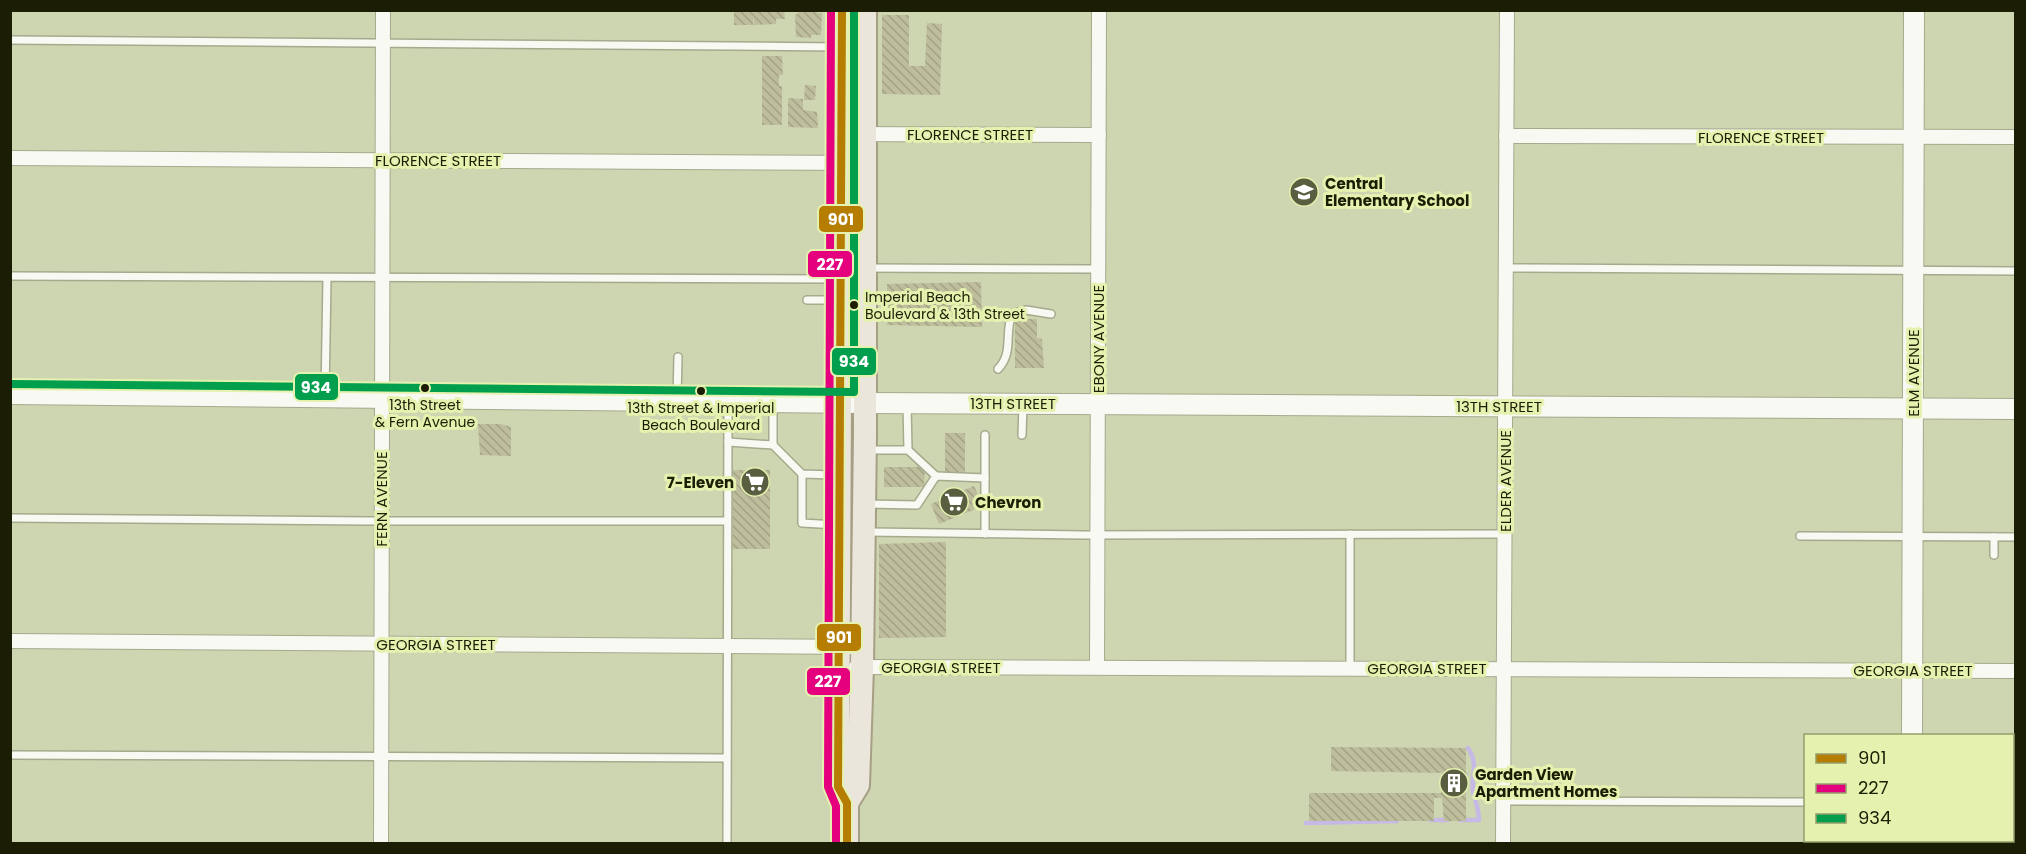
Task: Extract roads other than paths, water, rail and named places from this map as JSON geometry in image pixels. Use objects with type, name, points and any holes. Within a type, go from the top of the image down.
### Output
[{"type":"main road","points":[[842,10],[838,787],[847,803],[847,843]]},
{"type":"main road","points":[[847,803],[858,785],[862,657],[865,403],[865,10]]},
{"type":"main road","name":"ELM AVENUE","points":[[1912,734],[1914,10]]},
{"type":"main road","name":"13TH STREET","points":[[10,394],[728,402],[2016,409]]},
{"type":"street","name":"FERN AVENUE","points":[[381,843],[383,10]]},
{"type":"street","name":"EBONY AVENUE","points":[[1097,667],[1099,10]]},
{"type":"street","name":"ELDER AVENUE","points":[[1503,843],[1507,10]]},
{"type":"street","name":"FLORENCE STREET","points":[[842,134],[1099,135]]},
{"type":"street","name":"FLORENCE STREET","points":[[1506,136],[2016,137]]},
{"type":"street","name":"FLORENCE STREET","points":[[10,158],[864,163]]},
{"type":"street","name":"GEORGIA STREET","points":[[10,641],[727,646],[839,657],[1097,667],[2016,671]]},
{"type":"street","name":"GEORGIA STREET","points":[[839,657],[862,657]]},
{"type":"lane","points":[[10,40],[842,47]]},
{"type":"lane","points":[[865,268],[1099,269]]},
{"type":"lane","points":[[1506,268],[2016,271]]},
{"type":"lane","points":[[10,276],[381,277],[841,290]]},
{"type":"lane","points":[[325,397],[327,278]]},
{"type":"lane","points":[[807,300],[841,290]]},
{"type":"lane","points":[[998,369],[1007,360],[1009,323],[1012,314],[1026,310],[1051,314]]},
{"type":"lane","points":[[677,401],[678,357]]},
{"type":"lane","points":[[727,843],[728,402]]},
{"type":"lane","points":[[773,402],[773,445]]},
{"type":"lane","points":[[907,403],[908,450]]},
{"type":"lane","points":[[1022,435],[1023,403]]},
{"type":"lane","points":[[985,435],[985,534]]},
{"type":"lane","points":[[728,442],[773,445],[802,474],[840,476]]},
{"type":"lane","points":[[864,450],[908,450],[936,476],[985,478]]},
{"type":"lane","points":[[802,474],[802,523],[839,525]]},
{"type":"lane","points":[[864,504],[917,505],[936,476]]},
{"type":"lane","points":[[10,518],[727,521]]},
{"type":"lane","points":[[864,532],[1098,535],[1505,534]]},
{"type":"lane","points":[[1350,534],[1350,668]]},
{"type":"lane","points":[[1800,536],[2016,537]]},
{"type":"lane","points":[[1994,537],[1994,555]]},
{"type":"lane","points":[[10,755],[727,758]]},
{"type":"lane","points":[[1503,801],[1804,802]]},
{"type":"waterway","points":[[1460,820],[1479,820],[1473,791],[1473,760],[1468,748]]},
{"type":"waterway","points":[[1430,820],[1448,820]]},
{"type":"waterway","points":[[1306,823],[1397,821]]},
{"type":"place","name":"Central Elementary School","points":[[1304,192]]},
{"type":"place","name":"Imperial Beach Boulevard & 13th Street","points":[[854,305]]},
{"type":"place","name":"13th Street & Fern Avenue","points":[[425,388]]},
{"type":"place","name":"13th Street & Imperial Beach Boulevard","points":[[701,391]]},
{"type":"place","name":"7-Eleven","points":[[755,482]]},
{"type":"place","name":"Chevron","points":[[954,502]]},
{"type":"place","name":"Garden View Apartment Homes","points":[[1454,783]]}]
